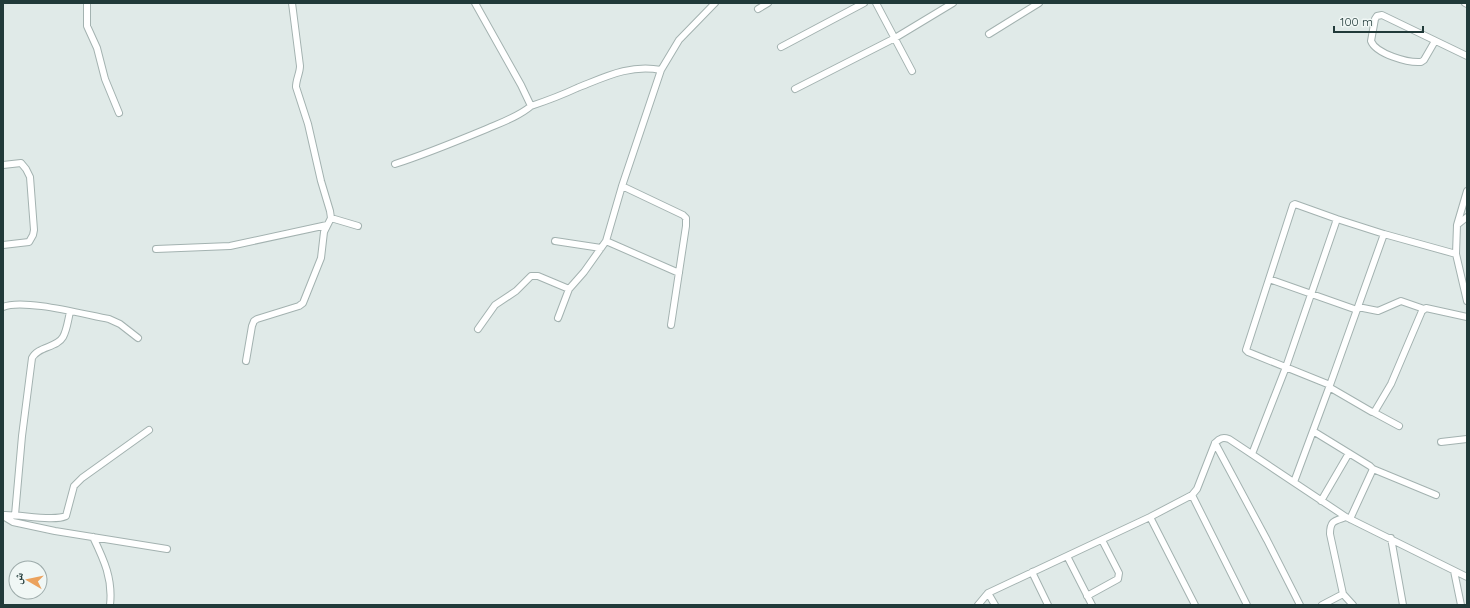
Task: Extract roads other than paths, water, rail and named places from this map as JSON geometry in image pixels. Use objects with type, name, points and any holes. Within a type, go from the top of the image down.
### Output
[{"type":"street","points":[[86,3],[87,26],[97,48],[105,79],[119,113]]},
{"type":"street","points":[[246,361],[252,326],[257,319],[303,304],[321,258],[322,241],[331,218],[308,124],[296,87],[300,66],[292,3]]},
{"type":"street","points":[[475,3],[521,84],[531,106]]},
{"type":"street","points":[[558,318],[569,289],[606,241],[622,186],[661,70],[679,40],[716,3]]},
{"type":"street","points":[[758,9],[768,3]]},
{"type":"street","points":[[781,48],[864,3]]},
{"type":"street","points":[[876,3],[912,71]]},
{"type":"street","points":[[795,89],[895,38],[952,3]]},
{"type":"street","points":[[989,34],[1039,3]]},
{"type":"street","points":[[1435,41],[1424,60],[1421,62],[1394,57],[1384,53],[1372,44],[1375,19],[1377,16],[1382,15],[1467,56]]},
{"type":"street","points":[[395,164],[420,156],[495,125],[524,112],[531,106],[602,77],[620,71],[650,68],[661,70]]},
{"type":"street","points":[[3,165],[21,163],[30,177],[34,230],[29,242],[3,245]]},
{"type":"street","points":[[622,186],[683,215],[686,218],[671,325]]},
{"type":"street","points":[[1467,191],[1457,225],[1456,254],[1465,281],[1467,301]]},
{"type":"street","points":[[1399,426],[1330,386],[1246,350],[1293,205],[1297,204],[1384,234],[1456,254]]},
{"type":"street","points":[[1457,225],[1467,217]]},
{"type":"street","points":[[331,218],[358,226]]},
{"type":"street","points":[[1252,454],[1286,367],[1338,219]]},
{"type":"street","points":[[156,249],[230,246],[327,225]]},
{"type":"street","points":[[1294,482],[1384,234]]},
{"type":"street","points":[[555,241],[601,248]]},
{"type":"street","points":[[606,241],[679,273]]},
{"type":"street","points":[[478,329],[496,305],[516,291],[531,276],[538,276],[569,289]]},
{"type":"street","points":[[1270,279],[1357,308],[1378,311],[1401,301],[1424,309],[1426,308],[1467,317]]},
{"type":"street","points":[[3,307],[18,303],[115,321],[138,338]]},
{"type":"street","points":[[1373,412],[1391,384],[1424,309]]},
{"type":"street","points":[[15,515],[22,436],[32,358],[37,353],[61,340],[65,332],[70,312]]},
{"type":"street","points":[[3,516],[15,515],[57,519],[66,516],[74,486],[82,478],[148,430]]},
{"type":"street","points":[[1313,431],[1373,469],[1436,496]]},
{"type":"street","points":[[978,605],[988,593],[1150,517],[1192,495],[1197,489],[1215,442],[1224,437],[1348,518],[1467,577]]},
{"type":"street","points":[[1442,442],[1467,439]]},
{"type":"street","points":[[1215,442],[1300,605]]},
{"type":"street","points":[[1321,501],[1349,453]]},
{"type":"street","points":[[1353,605],[1343,594],[1330,534],[1330,526],[1333,522],[1348,518],[1373,469]]},
{"type":"street","points":[[1192,495],[1247,605]]},
{"type":"street","points":[[3,516],[19,524],[167,548]]},
{"type":"street","points":[[1150,517],[1195,605]]},
{"type":"street","points":[[93,537],[105,561],[109,574],[111,587],[110,605]]},
{"type":"street","points":[[1391,538],[1403,605]]},
{"type":"street","points":[[1087,596],[1118,579],[1119,576],[1119,573],[1102,540]]},
{"type":"street","points":[[1067,556],[1092,605]]},
{"type":"street","points":[[1454,571],[1461,605]]},
{"type":"street","points":[[1032,572],[1048,605]]},
{"type":"street","points":[[988,593],[995,605]]},
{"type":"street","points":[[1322,605],[1343,594]]}]
